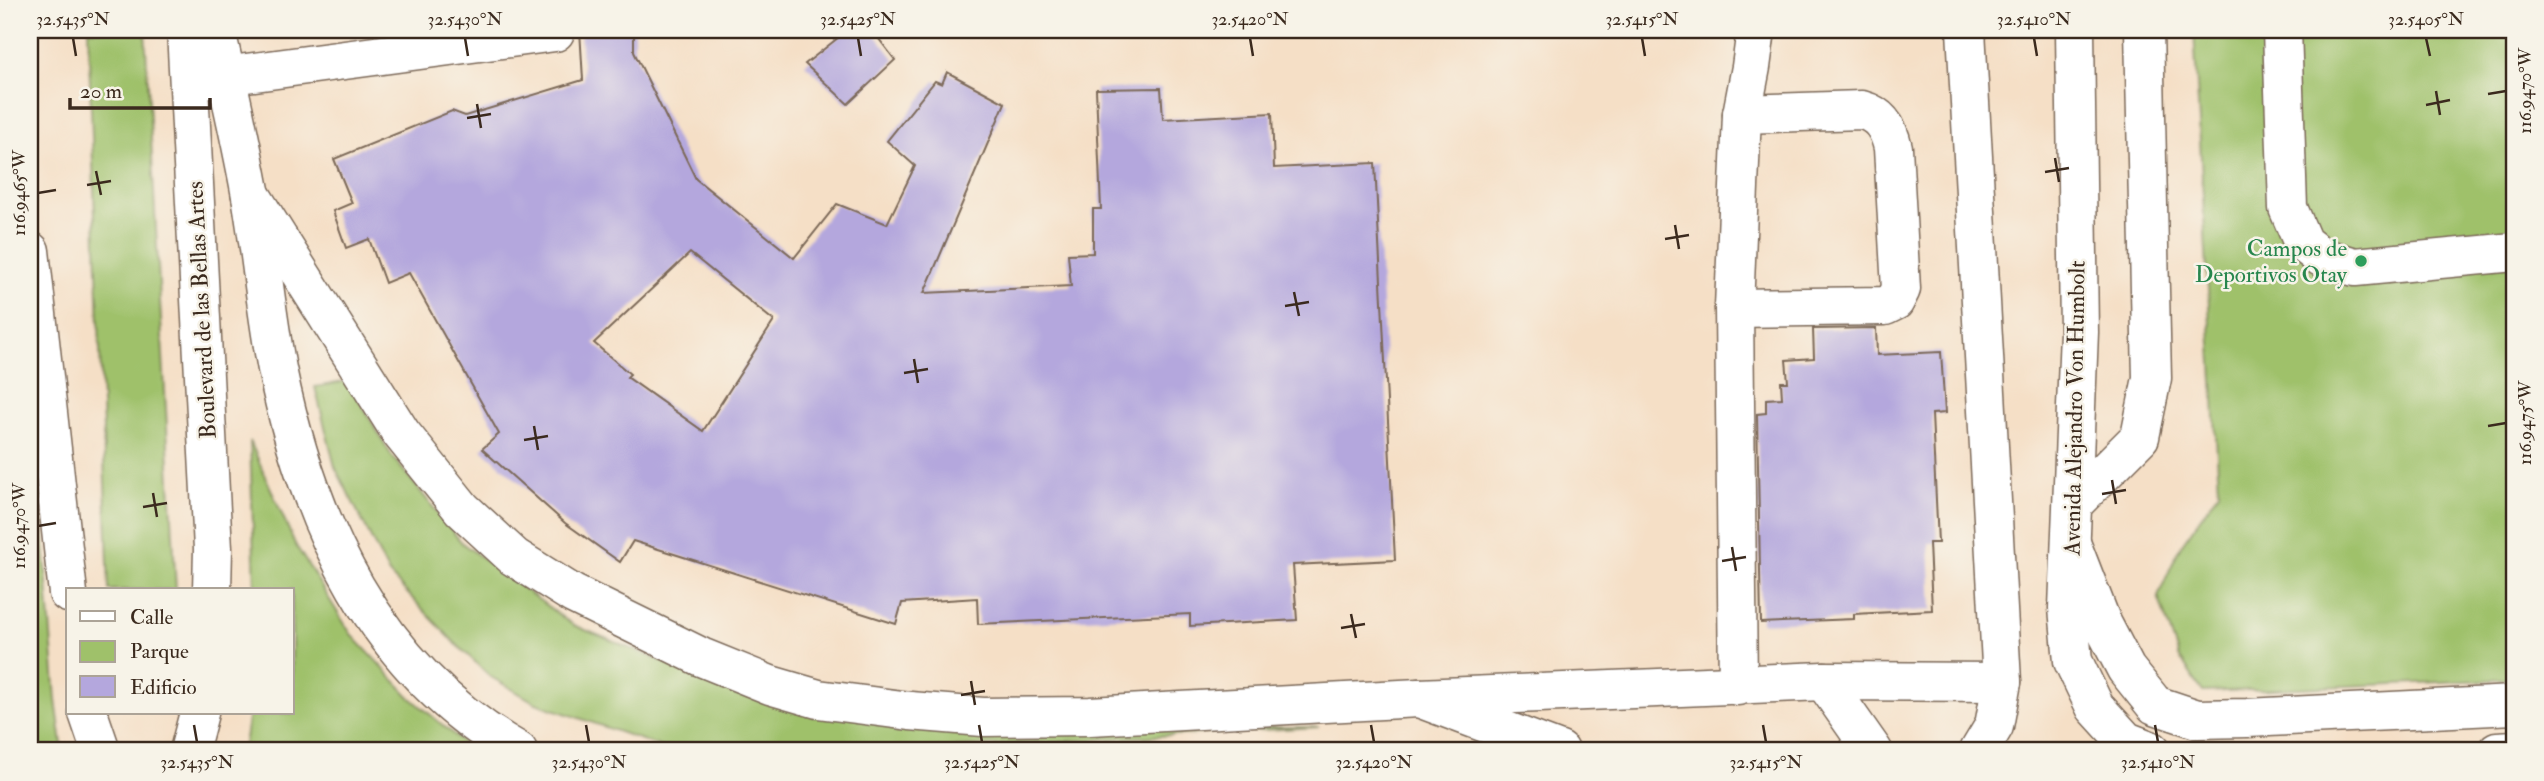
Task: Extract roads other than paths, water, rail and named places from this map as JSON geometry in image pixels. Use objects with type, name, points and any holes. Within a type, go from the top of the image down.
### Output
[{"type":"main road","name":"Boulevard de las Bellas Artes","points":[[186,30],[207,78],[212,588]]},
{"type":"main road","points":[[216,30],[207,78],[251,195],[401,433],[462,509],[514,557],[573,594],[701,657],[770,685],[818,699],[910,711],[983,716],[1090,716],[1419,698],[1824,681],[2002,682]]},
{"type":"main road","points":[[1738,686],[1734,308],[1742,114],[1756,30]]},
{"type":"main road","points":[[1966,30],[2002,682],[1994,726],[1979,751]]},
{"type":"main road","name":"Avenida Alejandro Von Humbolt","points":[[2075,30],[2079,332],[2068,608],[2073,661],[2095,707],[2126,741],[2152,751]]},
{"type":"main road","points":[[2074,503],[2140,437],[2152,377],[2144,30]]},
{"type":"main road","points":[[2282,30],[2288,208],[2303,243],[2321,257],[2356,267],[2514,252]]},
{"type":"main road","points":[[207,78],[555,32]]},
{"type":"main road","points":[[1734,308],[1885,306],[1895,301],[1901,289],[1893,148],[1890,133],[1880,120],[1872,113],[1862,110],[1742,114]]},
{"type":"main road","points":[[251,195],[277,368],[296,449],[317,510],[368,611],[403,657],[439,695],[488,735],[518,751]]},
{"type":"main road","points":[[30,251],[67,588]]},
{"type":"main road","points":[[2071,543],[2102,623],[2126,668],[2155,705],[2197,719],[2209,719],[2514,705]]},
{"type":"main road","points":[[1824,681],[1873,751]]},
{"type":"main road","points":[[1419,698],[1560,751]]},
{"type":"main road","points":[[88,714],[101,751]]},
{"type":"main road","points":[[189,751],[199,714]]},
{"type":"main road","points":[[2497,751],[2514,750]]},
{"type":"place","name":"Campos de Deportivos Otay","points":[[2361,261]]}]
